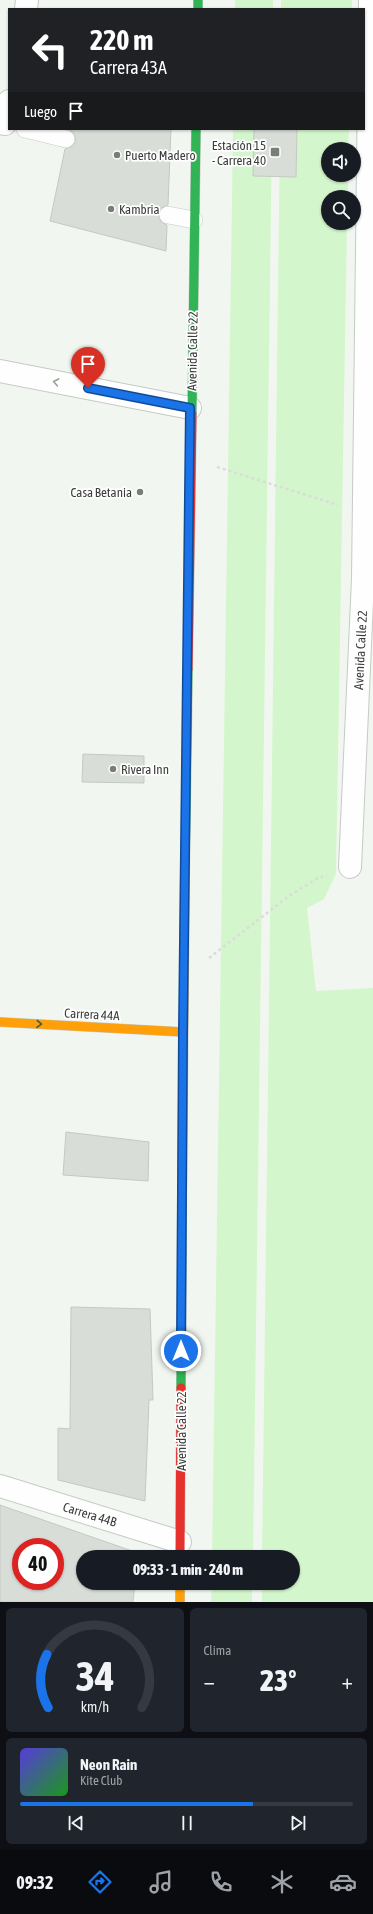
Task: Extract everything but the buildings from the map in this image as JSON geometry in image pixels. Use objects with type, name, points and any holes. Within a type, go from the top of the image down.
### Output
[{"type":"street","name":"Avenida Calle 22","points":[[350,867],[368,578],[364,514],[370,0]]},
{"type":"street","name":"Avenida Calle 22","points":[[180,1550],[183,978],[190,408],[196,130]]},
{"type":"street","points":[[0,371],[190,408]]},
{"type":"street","name":"Carrera 44A","points":[[0,1022],[183,1032]]},
{"type":"street","name":"Carrera 44B","points":[[0,1486],[180,1550]]},
{"type":"street","points":[[180,1590],[180,1602]]},
{"type":"lane","points":[[29,130],[66,140]]},
{"type":"lane","points":[[168,215],[194,220]]},
{"type":"path","points":[[190,458],[364,514]]},
{"type":"path","points":[[183,978],[289,896],[318,878],[350,867]]},
{"type":"green space","points":[[235,0],[273,0],[273,8],[235,8]]},
{"type":"green space","points":[[281,0],[352,0],[352,8],[281,8]]},
{"type":"green space","points":[[233,130],[272,130],[253,1550],[212,1550]]},
{"type":"green space","points":[[280,130],[349,130],[348,142],[321,142],[321,182],[348,182],[348,190],[321,190],[321,230],[347,230],[336,874],[324,899],[307,908],[316,991],[373,988],[373,1602],[262,1602],[262,1590],[300,1590],[300,1550],[262,1550]]},
{"type":"green space","points":[[212,1590],[252,1590],[252,1602],[211,1602]]},
{"type":"traffic: fast","points":[[198,0],[198,8]]},
{"type":"traffic: fast","points":[[192,414],[196,130]]},
{"type":"traffic: fast","points":[[185,873],[188,669]]},
{"type":"traffic: fast","points":[[181,1388],[182,1202]]},
{"type":"traffic: slow","points":[[182,1202],[185,873]]},
{"type":"traffic: slow","points":[[0,1022],[183,1032]]},
{"type":"traffic: slow","points":[[180,1590],[180,1602]]},
{"type":"traffic: jam","points":[[188,669],[192,414]]},
{"type":"traffic: jam","points":[[180,1550],[181,1388]]},
{"type":"place","name":"Estación 15 - Carrera 40","points":[[275,152]]},
{"type":"place","name":"Puerto Madero","points":[[117,155]]},
{"type":"place","name":"Kambria","points":[[111,209]]},
{"type":"place","name":"Casa Betania","points":[[140,492]]},
{"type":"place","name":"Rivera Inn","points":[[113,769]]},
{"type":"route","points":[[88,388],[190,408],[181,1351]]}]
